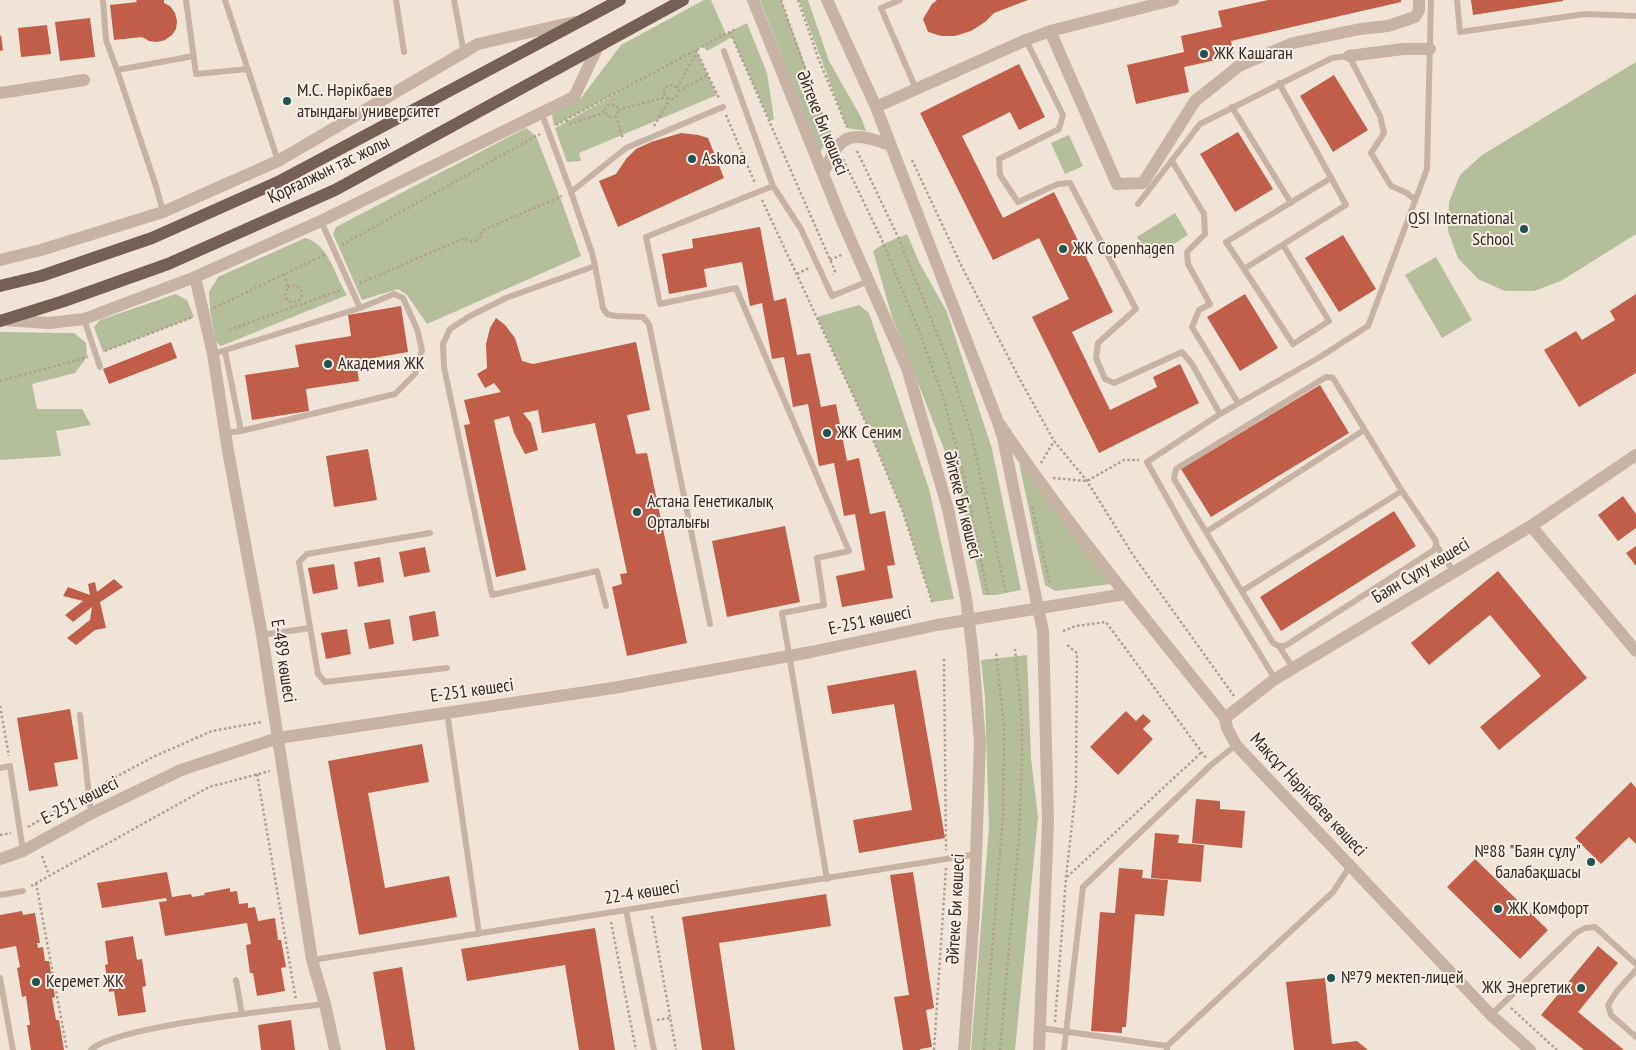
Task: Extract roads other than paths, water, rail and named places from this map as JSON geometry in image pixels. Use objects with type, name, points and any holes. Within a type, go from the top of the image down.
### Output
[{"type":"main road","name":"Қорғалжын тас жолы","points":[[0,286],[41,276],[152,238],[278,182],[620,0]]},
{"type":"main road","name":"Қорғалжын тас жолы","points":[[2,320],[64,301],[168,264],[335,190],[683,0]]},
{"type":"street","name":"Әйтеке Би көшесі","points":[[753,0],[854,249],[907,368],[948,509],[970,620],[980,742],[977,854],[964,1050]]},
{"type":"street","points":[[827,0],[876,107],[998,422],[1003,438],[1043,631],[1048,821],[1039,1050]]},
{"type":"street","points":[[876,107],[1050,31],[1173,0]]},
{"type":"street","points":[[1050,31],[1117,184],[1143,182],[1195,101],[1238,66],[1292,43],[1360,29],[1388,26],[1415,17],[1419,10],[1419,0]]},
{"type":"street","points":[[0,260],[41,250],[163,212],[278,161],[478,44],[578,21]]},
{"type":"street","points":[[2,320],[49,323],[84,319],[195,277],[321,221],[574,97],[598,46]]},
{"type":"street","points":[[1349,56],[1403,49],[1430,49]]},
{"type":"street","points":[[0,93],[84,80]]},
{"type":"street","points":[[823,174],[836,147],[851,138],[859,136],[890,145]]},
{"type":"street","name":"Е-489 көшесі","points":[[195,277],[203,313],[219,352],[225,433],[262,635],[312,960],[325,1004],[335,1050]]},
{"type":"street","name":"Мақсұт Нәрікбаев көшесі","points":[[998,422],[1034,475],[1125,594],[1224,718],[1236,745],[1491,1015],[1530,1050]]},
{"type":"street","name":"Баян Сұлу көшесі","points":[[1224,718],[1293,668],[1531,526],[1636,455]]},
{"type":"street","points":[[1531,526],[1636,651]]},
{"type":"street","name":"Е-251 көшесі","points":[[0,859],[23,851],[181,770],[278,738],[613,688],[789,656],[937,625],[1125,594]]},
{"type":"lane","points":[[103,0],[106,40],[156,186],[163,212]]},
{"type":"lane","points":[[186,0],[196,74],[248,69]]},
{"type":"lane","points":[[225,0],[278,161]]},
{"type":"lane","points":[[396,0],[404,52]]},
{"type":"lane","points":[[454,0],[464,52]]},
{"type":"lane","points":[[900,0],[881,8],[916,89]]},
{"type":"lane","points":[[1276,679],[1191,541],[1147,462],[1220,414],[1320,357],[1368,326],[1427,169],[1431,0]]},
{"type":"lane","points":[[1456,0],[1460,32],[1585,14],[1636,16]]},
{"type":"lane","points":[[1026,40],[1063,115],[1059,129],[999,159],[1000,175],[1018,202],[1058,184],[1070,183],[1136,309],[1098,343],[1096,358],[1104,379],[1114,383],[1182,352],[1192,364],[1220,414]]},
{"type":"lane","points":[[724,51],[773,186],[801,229],[832,296],[869,281]]},
{"type":"lane","points":[[117,70],[194,56]]},
{"type":"lane","points":[[1138,204],[1200,124],[1332,58],[1349,56],[1380,116],[1384,133],[1378,144],[1370,152],[1391,186],[1407,192],[1416,200]]},
{"type":"lane","points":[[1244,269],[1346,205],[1279,83]]},
{"type":"lane","points":[[572,192],[626,148],[722,107]]},
{"type":"lane","points":[[1232,107],[1291,203]]},
{"type":"lane","points":[[542,114],[572,192],[592,253],[603,308],[607,314],[643,317],[649,324],[710,624]]},
{"type":"lane","points":[[1172,161],[1204,214],[1205,234],[1187,252],[1188,264],[1210,304],[1199,310],[1192,327],[1238,403]]},
{"type":"lane","points":[[1282,245],[1329,321],[1293,344],[1226,242],[1331,178]]},
{"type":"lane","points":[[773,186],[646,237],[660,304],[736,288],[849,551],[817,558],[824,605],[782,613],[827,879]]},
{"type":"lane","points":[[321,221],[360,308]]},
{"type":"lane","points":[[595,266],[506,298],[470,316],[450,329],[443,344],[444,367],[492,595],[597,570],[606,606]]},
{"type":"lane","points":[[225,433],[242,431],[396,394],[415,374],[422,350],[417,329],[403,298],[394,294],[360,308],[219,352],[242,431]]},
{"type":"lane","points":[[84,319],[100,367]]},
{"type":"lane","points":[[1436,545],[1434,550],[1285,646],[1279,646],[1273,643],[1174,479],[1176,469],[1326,377],[1333,378],[1454,572]]},
{"type":"lane","points":[[1206,532],[1364,430]]},
{"type":"lane","points":[[1242,591],[1402,491]]},
{"type":"lane","points":[[430,533],[307,554],[299,562],[318,674],[325,682],[447,668]]},
{"type":"lane","points":[[262,635],[310,628]]},
{"type":"lane","points":[[1279,646],[1293,668]]},
{"type":"lane","points":[[447,712],[480,934]]},
{"type":"lane","points":[[80,715],[92,814]]},
{"type":"lane","points":[[1064,1050],[1083,887],[1211,766],[1236,745]]},
{"type":"lane","points":[[0,768],[10,766],[23,851]]},
{"type":"lane","name":"22-4 көшесі","points":[[312,960],[977,854]]},
{"type":"lane","points":[[1041,1028],[1065,1030],[1167,1048],[1333,892],[1350,866]]},
{"type":"lane","points":[[0,896],[23,891]]},
{"type":"lane","points":[[626,910],[654,1050]]},
{"type":"lane","points":[[1491,1015],[1576,933],[1585,928],[1595,928],[1636,964]]},
{"type":"lane","points":[[1636,970],[1616,991],[1608,1005],[1612,1016],[1636,1037]]},
{"type":"lane","points":[[0,978],[13,1050]]},
{"type":"lane","points":[[236,980],[242,1014]]},
{"type":"lane","points":[[91,1050],[104,1041],[153,1028],[242,1014],[325,1004]]},
{"type":"place","name":"ЖК Кашаган","points":[[1204,54]]},
{"type":"place","name":"М.С. Нәрікбаев атындағы университет","points":[[287,101]]},
{"type":"place","name":"Askona","points":[[692,159]]},
{"type":"place","name":"QSI International School","points":[[1524,229]]},
{"type":"place","name":"ЖК Copenhagen","points":[[1063,249]]},
{"type":"place","name":"Академия ЖК","points":[[328,364]]},
{"type":"place","name":"ЖК Сеним","points":[[827,433]]},
{"type":"place","name":"Астана Генетикалық Орталығы","points":[[637,512]]},
{"type":"place","name":"№88 \"Баян сұлу\" балабақшасы","points":[[1591,862]]},
{"type":"place","name":"ЖК Комфорт","points":[[1498,909]]},
{"type":"place","name":"№79 мектеп-лицей","points":[[1331,978]]},
{"type":"place","name":"Керемет ЖК","points":[[36,982]]},
{"type":"place","name":"ЖК Энергетик","points":[[1581,988]]}]
